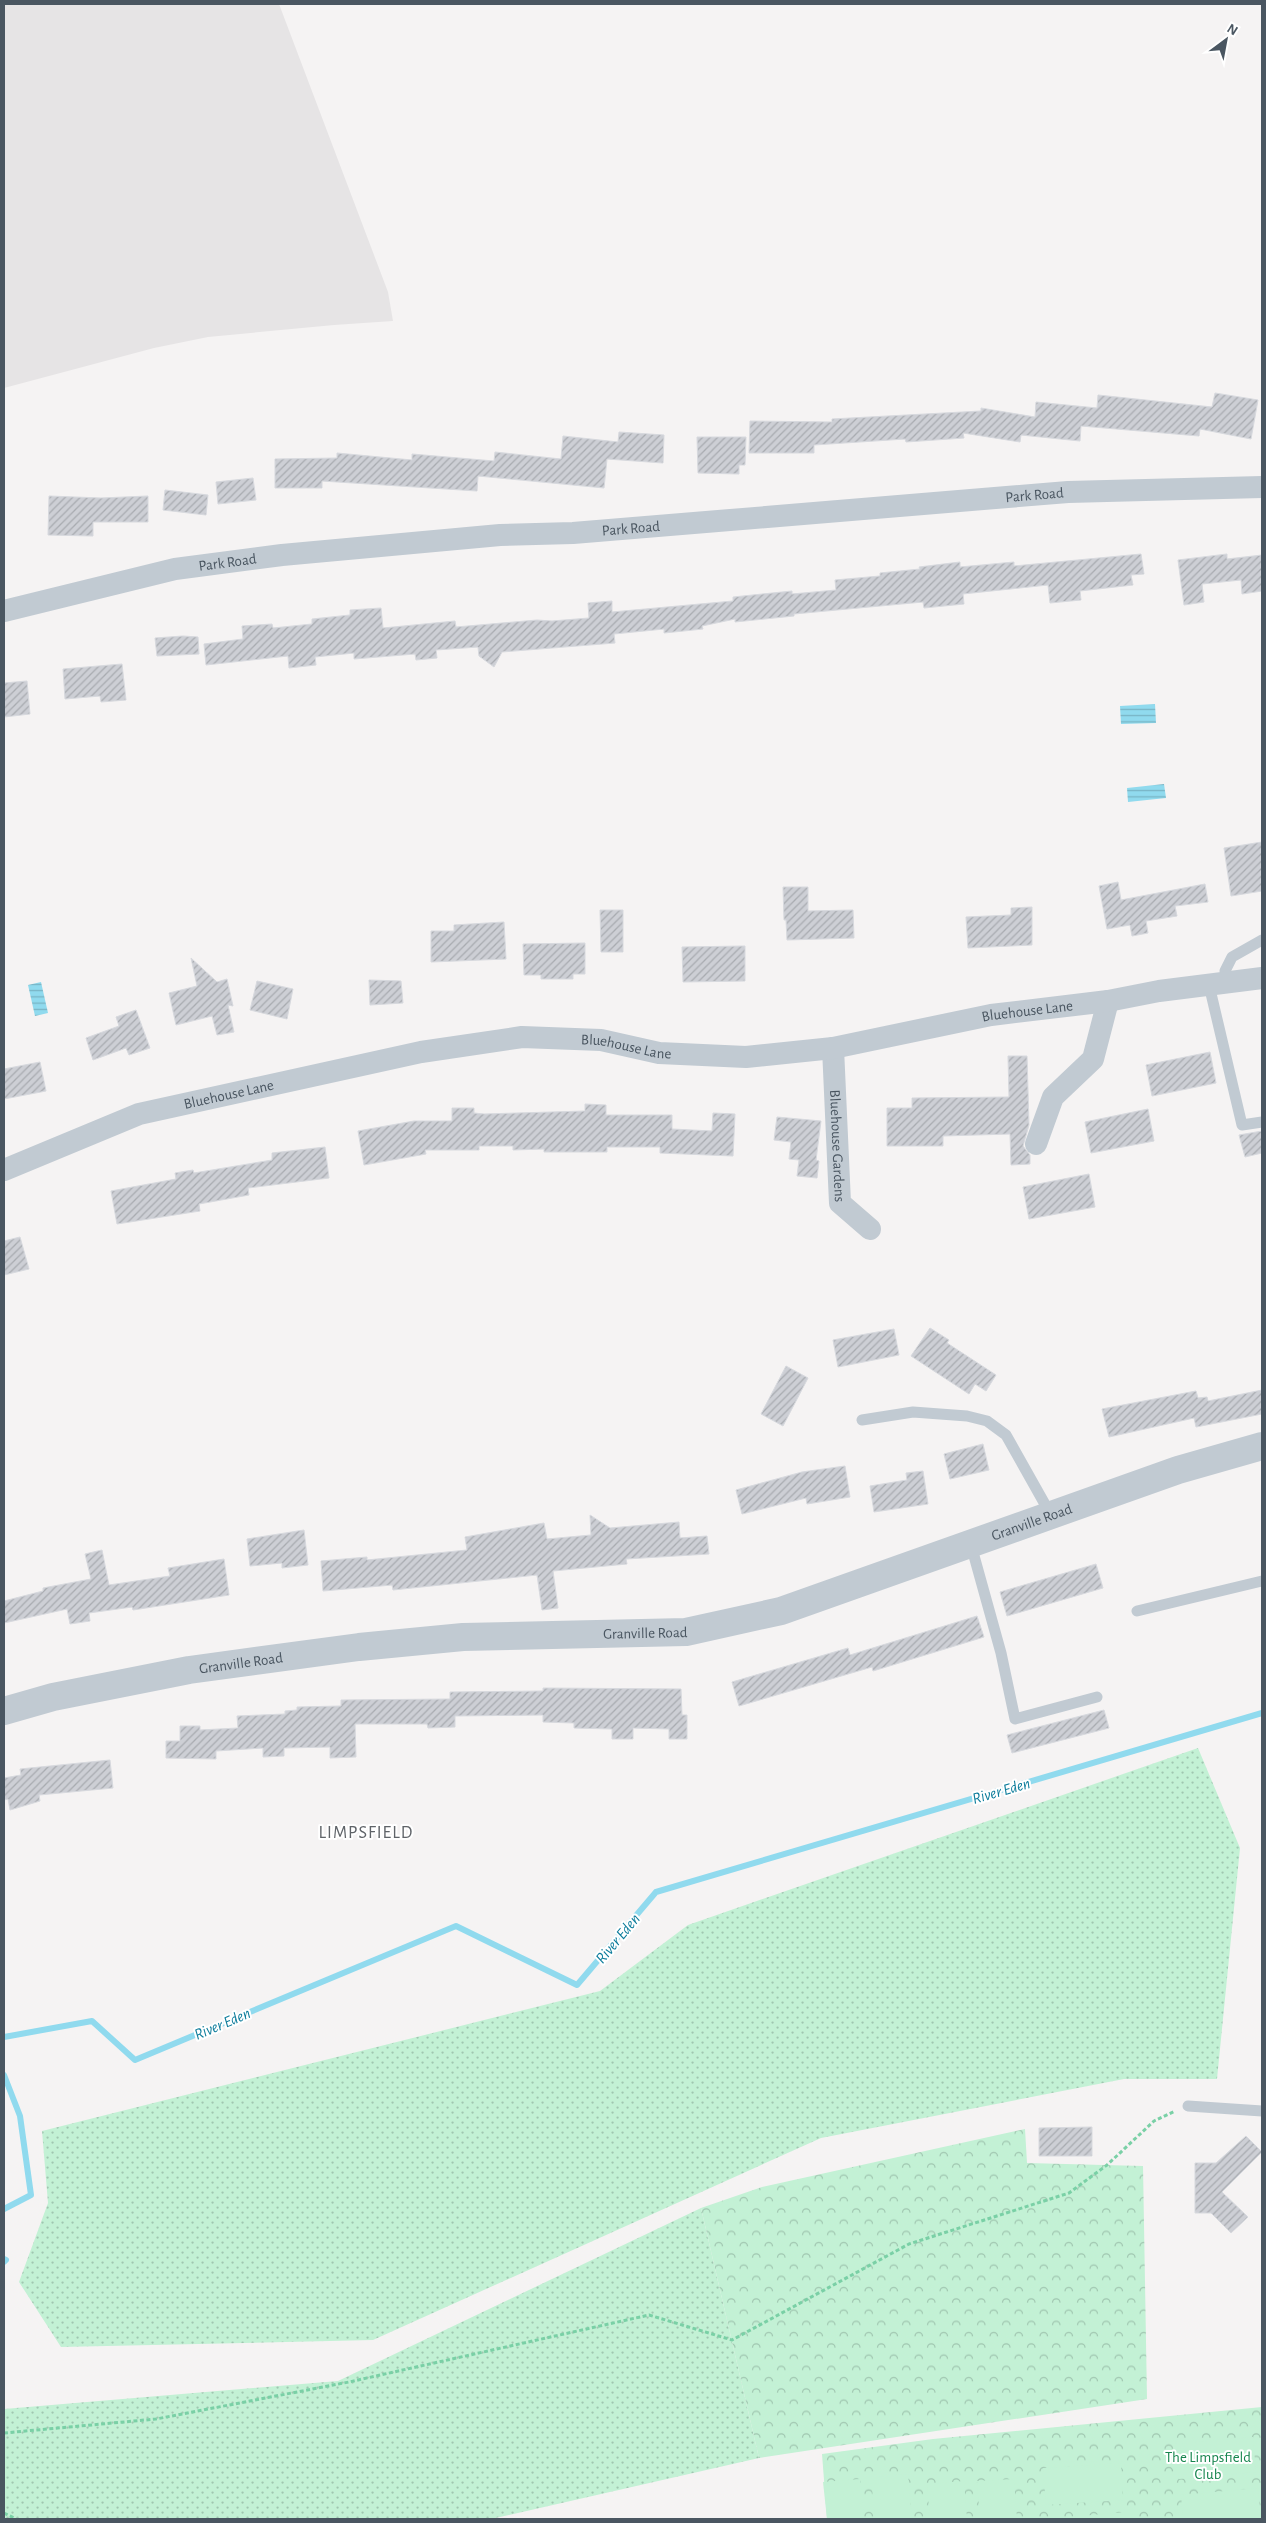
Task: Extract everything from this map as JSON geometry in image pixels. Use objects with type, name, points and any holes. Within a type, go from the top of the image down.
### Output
[{"type":"street","name":"Park Road","points":[[4,611],[175,569],[282,555],[500,535],[573,533],[1068,492],[1262,487]]},
{"type":"street","name":"Bluehouse Lane","points":[[4,1170],[139,1114],[421,1052],[522,1036],[601,1040],[659,1053],[746,1057],[833,1048],[991,1015],[1108,1001],[1159,990],[1262,978]]},
{"type":"street","points":[[1036,1144],[1053,1097],[1093,1060],[1108,1001]]},
{"type":"street","name":"Bluehouse Gardens","points":[[833,1048],[840,1203],[870,1229]]},
{"type":"street","name":"Granville Road","points":[[4,1711],[53,1697],[189,1670],[359,1647],[463,1637],[686,1632],[781,1611],[1178,1470],[1262,1446]]},
{"type":"lane","points":[[1262,940],[1232,957],[1219,983],[1242,1125],[1262,1122]]},
{"type":"lane","points":[[862,1420],[913,1412],[957,1414],[987,1421],[1006,1435],[1051,1515]]},
{"type":"lane","points":[[971,1545],[1001,1653],[1015,1719],[1097,1697]]},
{"type":"lane","points":[[1137,1611],[1262,1581]]},
{"type":"lane","points":[[1188,2106],[1262,2111]]},
{"type":"path","points":[[4,2433],[156,2419],[359,2380],[650,2316],[732,2340],[909,2244],[1069,2193],[1107,2165],[1154,2121],[1188,2106]]},
{"type":"path","points":[[4,2514],[16,2519]]},
{"type":"shaded area","points":[[4,4],[279,4],[388,292],[393,321],[208,337],[154,348],[4,388]]},
{"type":"green space","points":[[1198,1748],[1240,1848],[1217,2079],[1124,2079],[821,2138],[373,2340],[61,2347],[19,2282],[48,2203],[42,2131],[600,1991],[688,1925]]},
{"type":"green space","points":[[1025,2129],[1027,2163],[1143,2166],[1147,2399],[759,2458],[701,2208],[762,2187]]},
{"type":"green space","points":[[701,2208],[759,2458],[491,2519],[4,2519],[4,2409],[338,2381]]},
{"type":"green space","name":"The Limpsfield Club","points":[[1262,2407],[1262,2519],[827,2519],[822,2454],[933,2439]]},
{"type":"green space","points":[[1253,2437],[1256,2472],[1179,2479],[1175,2444]]},
{"type":"green space","points":[[1121,2463],[1123,2500],[1046,2505],[1043,2468]]},
{"type":"green space","points":[[908,2474],[912,2519],[875,2519],[871,2477]]},
{"type":"green space","points":[[860,2479],[864,2519],[827,2519],[823,2482]]},
{"type":"green space","points":[[1014,2479],[1017,2519],[980,2519],[977,2481]]},
{"type":"green space","points":[[964,2481],[967,2519],[930,2519],[927,2484]]},
{"type":"green space","points":[[1258,2488],[1261,2519],[1183,2519],[1181,2495]]},
{"type":"green space","points":[[1125,2512],[1125,2519],[1047,2519]]},
{"type":"water","points":[[1155,704],[1156,723],[1121,724],[1120,706]]},
{"type":"water","points":[[1164,784],[1166,798],[1128,802],[1127,788]]},
{"type":"water","points":[[41,982],[48,1013],[35,1016],[28,985]]},
{"type":"building","points":[[1215,393],[1258,400],[1251,439],[1200,429],[1199,436],[1081,426],[1080,441],[1021,435],[1020,442],[963,433],[964,438],[906,442],[905,439],[814,445],[814,453],[749,453],[750,421],[832,422],[832,419],[981,411],[981,408],[1035,417],[1036,402],[1097,408],[1098,395],[1212,407]]},
{"type":"building","points":[[619,432],[664,435],[663,463],[607,459],[604,488],[478,476],[477,491],[322,481],[322,488],[275,488],[275,459],[337,458],[337,453],[412,460],[412,454],[494,461],[495,452],[561,459],[563,436],[618,442]]},
{"type":"building","points":[[697,437],[746,437],[745,465],[739,465],[739,474],[698,473]]},
{"type":"building","points":[[253,478],[256,500],[218,504],[216,482]]},
{"type":"building","points":[[165,490],[208,495],[206,515],[163,510]]},
{"type":"building","points":[[49,496],[101,498],[148,496],[148,522],[93,522],[93,536],[48,535]]},
{"type":"building","points":[[1141,554],[1144,574],[1131,575],[1133,585],[1080,591],[1081,600],[1050,603],[1048,585],[963,594],[964,604],[924,608],[923,602],[794,614],[794,616],[735,622],[735,619],[702,626],[703,629],[664,633],[664,629],[614,634],[615,643],[502,652],[494,667],[479,656],[478,647],[436,650],[437,658],[416,660],[415,654],[354,659],[354,653],[315,657],[316,665],[289,668],[288,656],[206,665],[204,644],[243,639],[242,626],[272,624],[273,628],[312,624],[312,619],[350,615],[350,610],[381,608],[383,628],[455,621],[456,627],[537,620],[552,621],[589,618],[588,603],[612,601],[612,612],[733,601],[733,597],[792,591],[792,594],[836,590],[835,580],[880,576],[880,573],[960,562],[960,567],[1014,562],[1014,566]]},
{"type":"building","points":[[1227,554],[1227,559],[1262,555],[1262,591],[1242,594],[1241,580],[1202,584],[1204,602],[1184,605],[1178,560]]},
{"type":"building","points":[[198,637],[199,654],[157,656],[155,638]]},
{"type":"building","points":[[122,664],[126,700],[101,702],[100,696],[65,699],[63,669]]},
{"type":"building","points":[[27,681],[30,714],[4,717],[4,683]]},
{"type":"building","points":[[1262,842],[1262,891],[1231,896],[1224,848]]},
{"type":"building","points":[[1118,882],[1121,900],[1205,884],[1208,902],[1175,906],[1177,916],[1146,921],[1148,933],[1132,936],[1130,925],[1107,929],[1099,886]]},
{"type":"building","points":[[783,887],[808,887],[808,911],[853,910],[854,938],[787,940]]},
{"type":"building","points":[[1032,907],[1032,945],[968,948],[966,917],[1011,915],[1011,908]]},
{"type":"building","points":[[600,910],[623,910],[623,952],[601,952]]},
{"type":"building","points":[[504,922],[506,959],[431,962],[431,931],[454,931],[454,925]]},
{"type":"building","points":[[585,943],[585,974],[573,974],[573,979],[541,979],[541,975],[524,975],[523,944]]},
{"type":"building","points":[[745,946],[745,981],[683,982],[682,947]]},
{"type":"building","points":[[191,958],[217,982],[227,979],[233,1006],[228,1005],[234,1032],[217,1035],[212,1016],[176,1025],[169,993],[197,986]]},
{"type":"building","points":[[369,980],[401,981],[403,1003],[370,1005]]},
{"type":"building","points":[[257,981],[293,989],[287,1019],[250,1010]]},
{"type":"building","points":[[136,1010],[150,1048],[129,1055],[126,1048],[93,1060],[86,1038],[119,1026],[116,1017]]},
{"type":"building","points":[[1210,1052],[1216,1083],[1152,1096],[1146,1065]]},
{"type":"building","points":[[1008,1056],[1027,1056],[1029,1125],[1023,1146],[1030,1155],[1030,1164],[1011,1165],[1010,1134],[943,1136],[943,1146],[887,1146],[887,1108],[912,1108],[912,1098],[1009,1097]]},
{"type":"building","points":[[40,1062],[46,1091],[4,1099],[4,1069]]},
{"type":"building","points":[[585,1104],[606,1105],[606,1115],[672,1115],[672,1129],[712,1131],[713,1113],[735,1114],[733,1156],[660,1153],[660,1147],[607,1147],[607,1152],[544,1152],[544,1149],[513,1150],[513,1146],[479,1146],[479,1150],[425,1150],[426,1154],[364,1165],[358,1131],[414,1121],[452,1121],[452,1108],[474,1108],[474,1113],[484,1114],[585,1111]]},
{"type":"building","points":[[1148,1109],[1154,1141],[1091,1153],[1085,1122]]},
{"type":"building","points":[[777,1117],[821,1121],[816,1160],[819,1161],[817,1178],[797,1176],[799,1160],[789,1159],[791,1142],[774,1140]]},
{"type":"building","points":[[1262,1131],[1262,1153],[1245,1157],[1239,1135]]},
{"type":"building","points":[[325,1147],[329,1178],[248,1188],[249,1195],[199,1204],[200,1211],[117,1224],[111,1191],[176,1179],[175,1173],[193,1170],[194,1173],[272,1160],[272,1153]]},
{"type":"building","points":[[1089,1174],[1095,1207],[1029,1219],[1023,1187]]},
{"type":"building","points":[[20,1237],[29,1269],[4,1275],[4,1241]]},
{"type":"building","points":[[930,1328],[949,1340],[947,1343],[996,1375],[986,1391],[975,1384],[969,1394],[911,1356]]},
{"type":"building","points":[[894,1329],[899,1355],[838,1367],[833,1340]]},
{"type":"building","points":[[786,1366],[808,1378],[783,1426],[761,1414]]},
{"type":"building","points":[[1262,1390],[1262,1414],[1196,1427],[1194,1418],[1109,1437],[1102,1409],[1196,1391],[1198,1398],[1207,1397],[1208,1401]]},
{"type":"building","points":[[983,1444],[989,1470],[950,1479],[944,1454]]},
{"type":"building","points":[[845,1466],[850,1497],[807,1504],[806,1498],[742,1514],[736,1490],[802,1472]]},
{"type":"building","points":[[923,1471],[928,1504],[874,1512],[870,1486],[907,1480],[906,1473]]},
{"type":"building","points":[[590,1515],[610,1528],[679,1522],[680,1538],[707,1536],[709,1554],[626,1559],[627,1564],[553,1571],[558,1608],[542,1610],[537,1575],[393,1590],[392,1585],[323,1591],[321,1561],[367,1557],[367,1560],[467,1550],[465,1537],[544,1523],[547,1539],[591,1535]]},
{"type":"building","points":[[304,1530],[308,1565],[282,1568],[282,1563],[250,1566],[247,1539]]},
{"type":"building","points":[[102,1550],[109,1585],[170,1576],[168,1568],[224,1559],[229,1595],[133,1610],[132,1607],[89,1613],[90,1621],[70,1624],[67,1609],[4,1623],[4,1601],[43,1591],[43,1588],[91,1579],[85,1554]]},
{"type":"building","points":[[1096,1564],[1103,1588],[1007,1616],[1000,1592]]},
{"type":"building","points":[[977,1616],[984,1637],[873,1671],[872,1667],[739,1706],[732,1682],[848,1648],[850,1655]]},
{"type":"building","points":[[543,1688],[681,1689],[682,1715],[687,1715],[687,1739],[669,1739],[669,1729],[633,1728],[633,1739],[612,1739],[612,1729],[574,1728],[574,1723],[543,1722],[543,1715],[455,1716],[455,1727],[428,1728],[427,1724],[355,1724],[356,1757],[330,1758],[330,1747],[284,1748],[284,1756],[263,1757],[263,1748],[216,1751],[216,1759],[166,1758],[166,1741],[180,1741],[180,1726],[200,1726],[200,1730],[238,1728],[237,1716],[285,1714],[285,1711],[297,1710],[297,1707],[341,1706],[341,1700],[450,1699],[450,1692],[543,1691]]},
{"type":"building","points":[[1104,1710],[1109,1728],[1012,1753],[1007,1735]]},
{"type":"building","points":[[110,1760],[113,1788],[39,1795],[40,1801],[10,1810],[8,1799],[4,1800],[4,1778],[21,1775],[20,1769]]},
{"type":"building","points":[[1092,2127],[1092,2156],[1039,2156],[1039,2128]]},
{"type":"building","points":[[1246,2136],[1262,2152],[1222,2192],[1248,2217],[1231,2233],[1211,2213],[1195,2213],[1195,2163],[1216,2163]]},
{"type":"waterway","name":"River Eden","points":[[4,2037],[92,2021],[135,2060],[456,1926],[577,1985],[656,1892],[1262,1713]]},
{"type":"waterway","name":"River Eden","points":[[4,2075],[20,2116],[31,2195],[4,2209]]},
{"type":"waterway","name":"River Eden","points":[[4,2259],[6,2260],[4,2262]]},
{"type":"district","name":"LIMPSFIELD","points":[[366,1832]]}]
